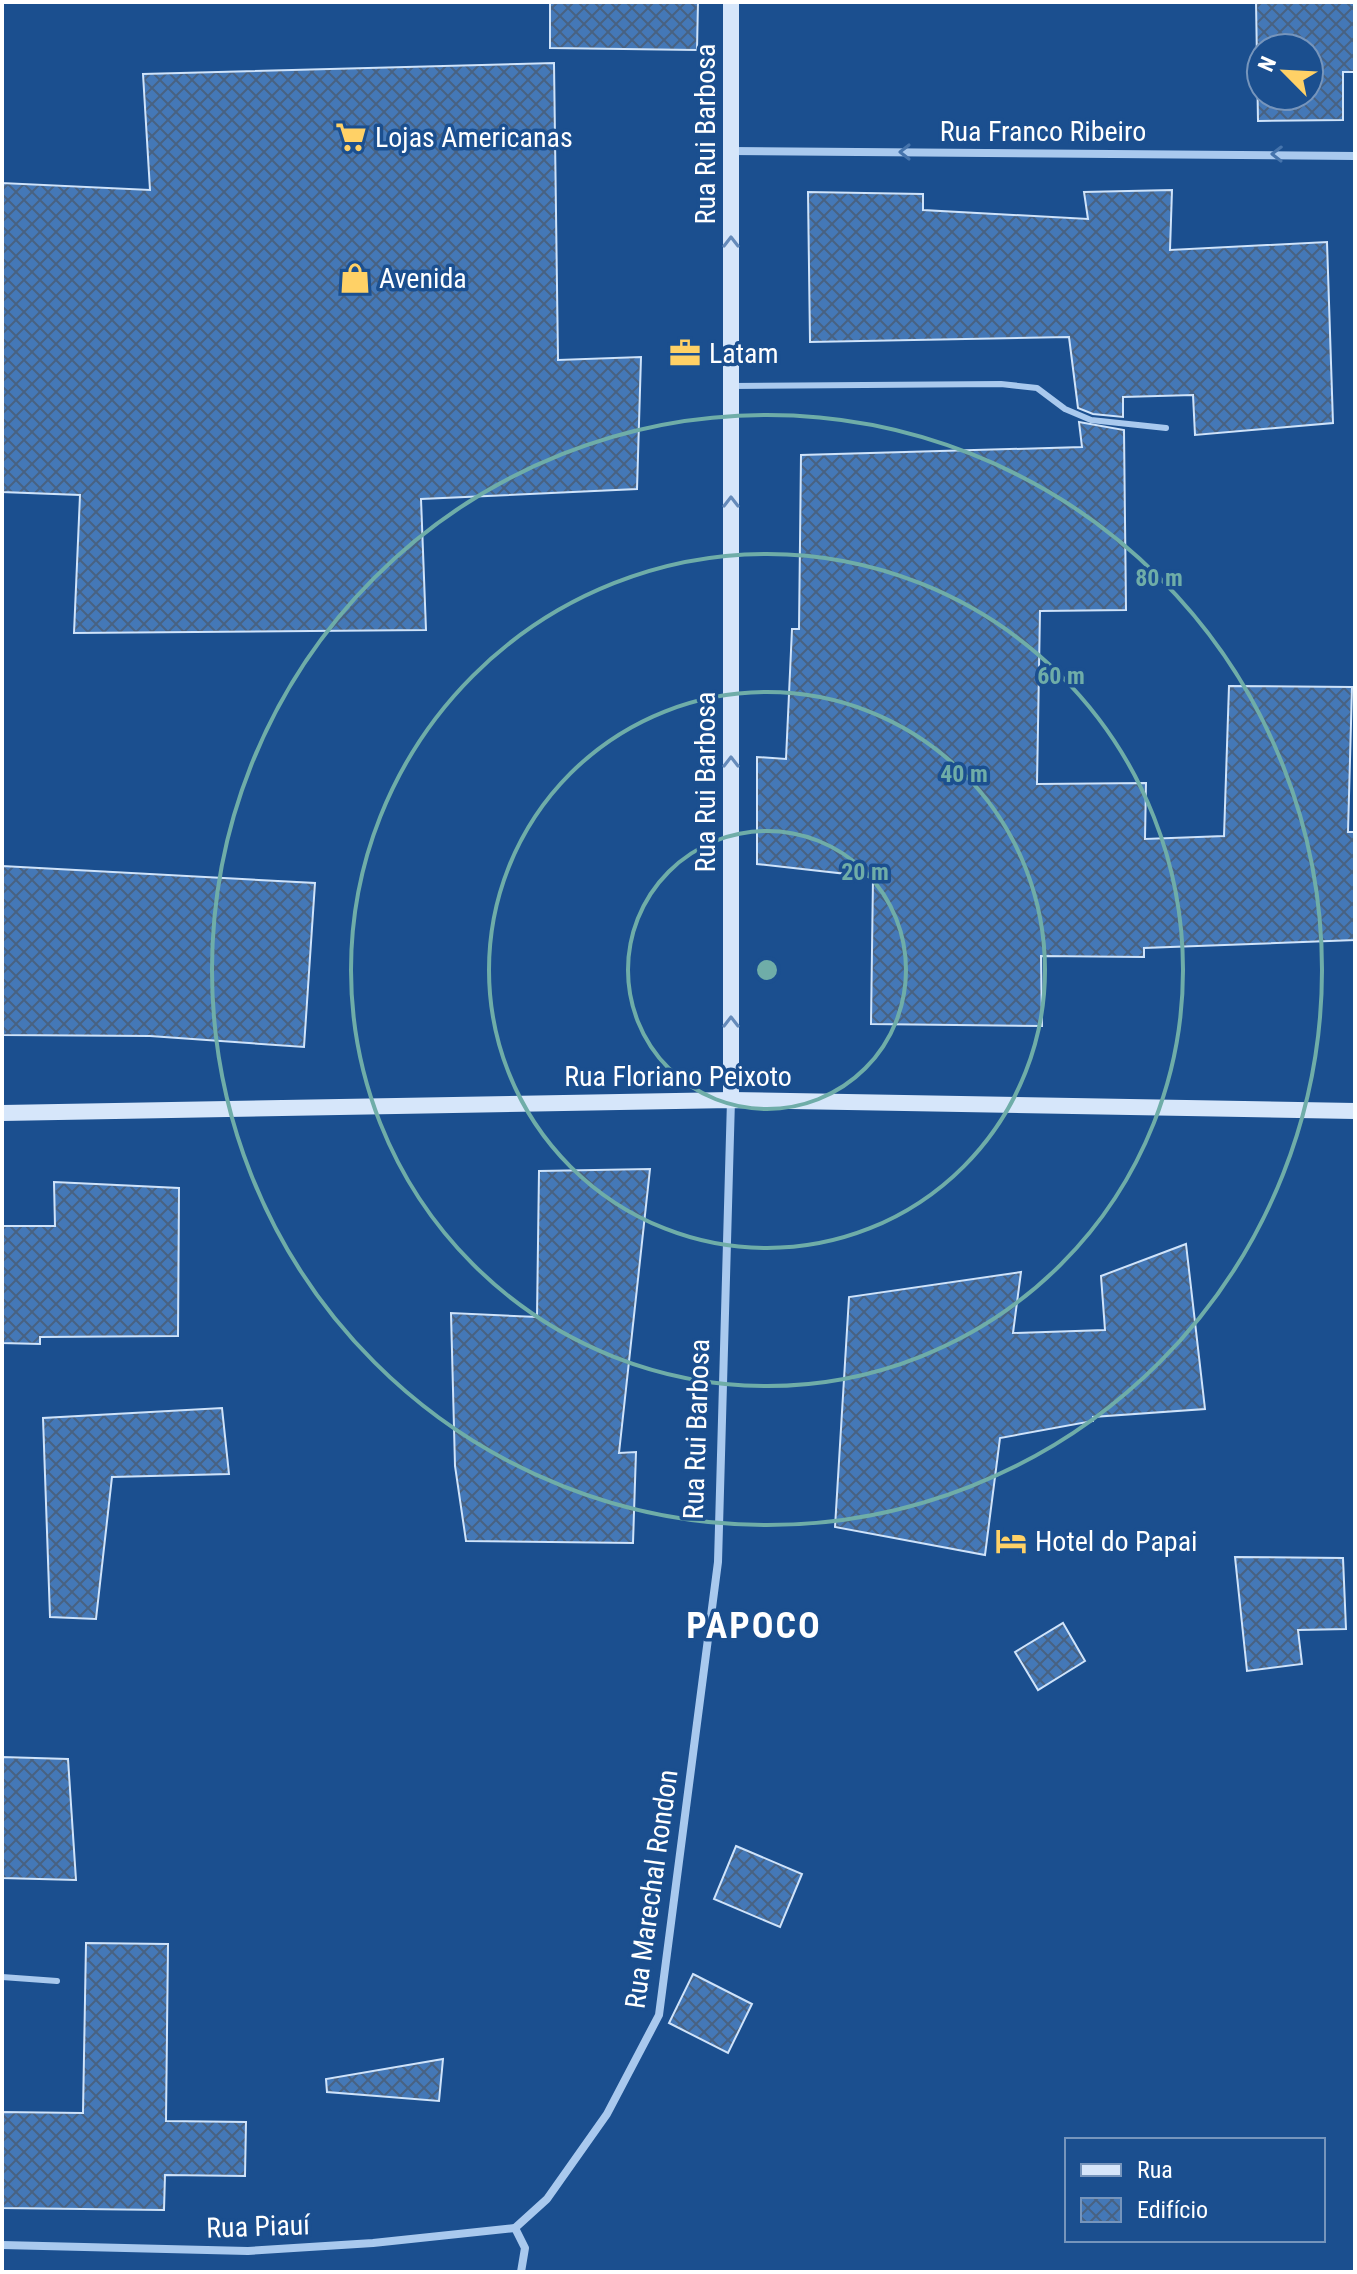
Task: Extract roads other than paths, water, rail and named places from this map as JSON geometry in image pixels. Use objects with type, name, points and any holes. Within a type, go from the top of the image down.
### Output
[{"type":"main road","name":"Rua Rui Barbosa","points":[[731,2],[731,1100]]},
{"type":"main road","name":"Rua Floriano Peixoto","points":[[2,1113],[731,1100],[1355,1111]]},
{"type":"street","name":"Rua Franco Ribeiro","points":[[731,151],[1355,156]]},
{"type":"street","name":"Rua Rui Barbosa","points":[[718,1562],[731,1100]]},
{"type":"street","name":"Rua Marechal Rondon","points":[[515,2228],[547,2199],[607,2114],[659,2015],[718,1562]]},
{"type":"street","name":"Rua Piauí","points":[[2,2245],[248,2251],[515,2228]]},
{"type":"street","points":[[515,2228],[525,2248],[521,2272]]},
{"type":"lane","points":[[731,386],[1025,386],[1037,388],[1065,409],[1091,420],[1166,428]]},
{"type":"lane","points":[[2,1977],[57,1981]]},
{"type":"place","name":"Lojas Americanas","points":[[351,137]]},
{"type":"place","name":"Avenida","points":[[355,278]]},
{"type":"place","name":"Latam","points":[[685,353]]},
{"type":"place","name":"Hotel do Papai","points":[[1011,1541]]},
{"type":"district","name":"PAPOCO","points":[[754,1625]]}]
